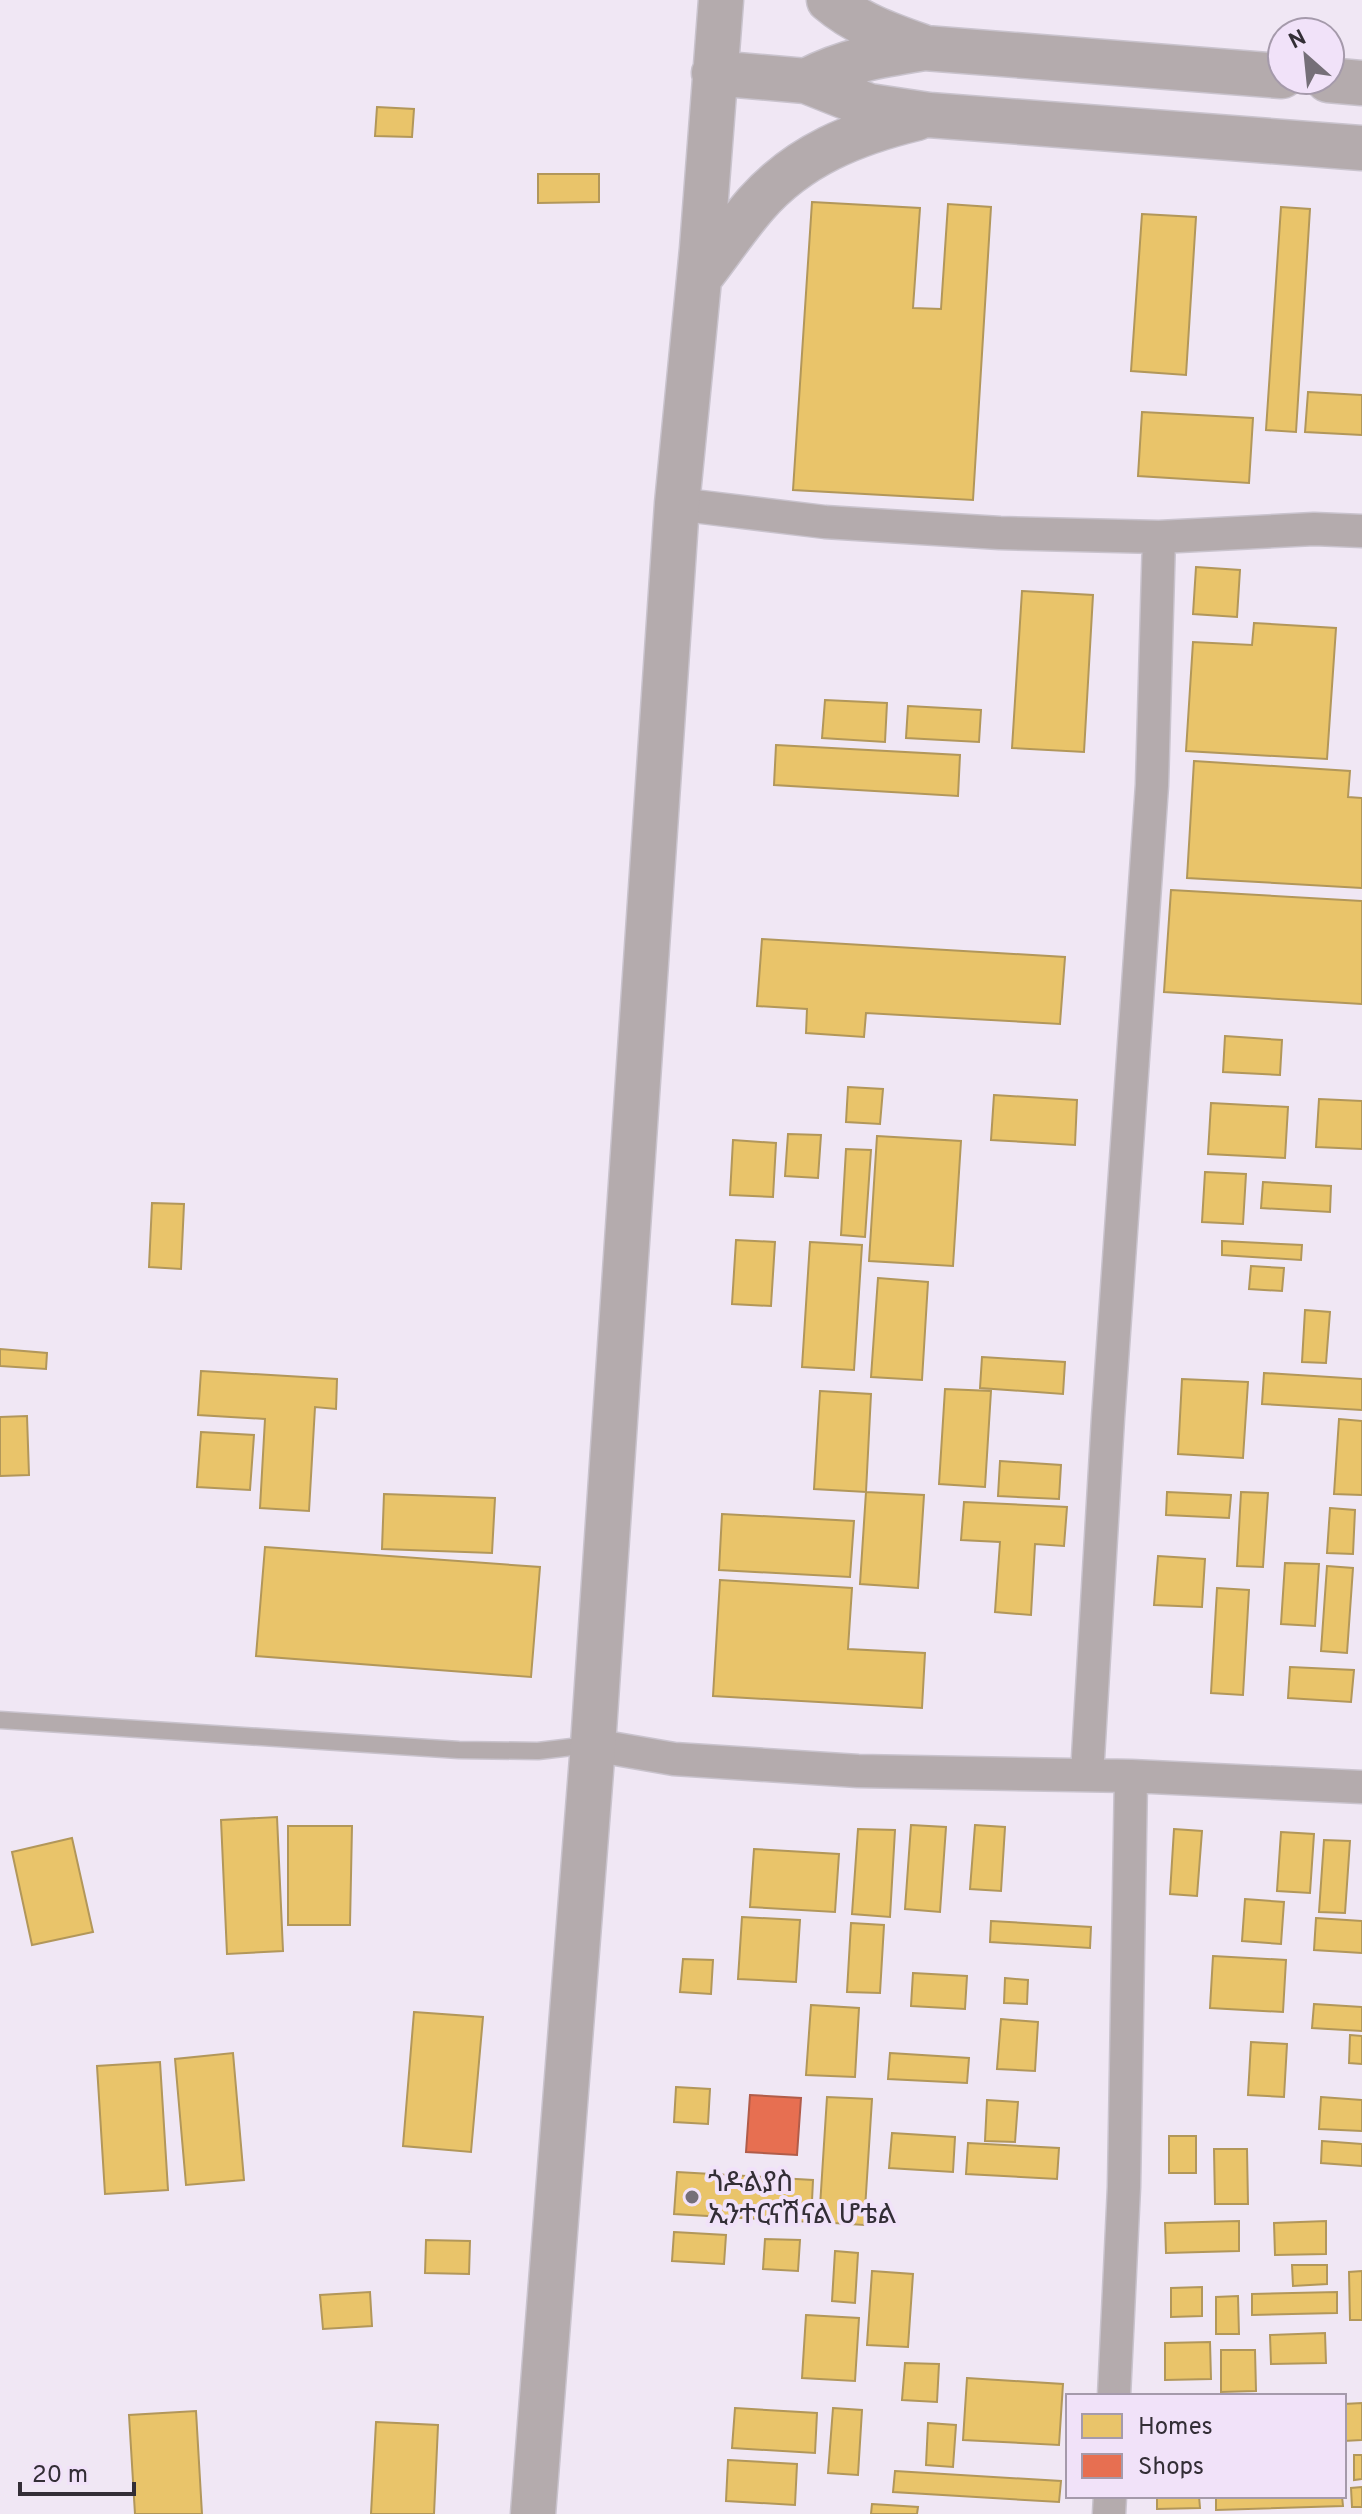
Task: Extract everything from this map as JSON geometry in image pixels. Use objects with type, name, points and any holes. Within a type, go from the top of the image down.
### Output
[{"type":"main road","points":[[533,2514],[593,1745],[677,504],[700,277],[721,0]]},
{"type":"main road","points":[[829,0],[843,12],[878,31],[925,48],[1266,75]]},
{"type":"main road","points":[[806,81],[835,66],[925,48]]},
{"type":"main road","points":[[1087,127],[1092,61]]},
{"type":"main road","points":[[714,73],[806,81],[869,106],[929,115],[1362,148]]},
{"type":"main road","points":[[700,277],[756,204],[785,176],[819,152],[848,138],[929,115]]},
{"type":"street","points":[[677,504],[825,522],[1000,533],[1159,537],[1314,529],[1362,531]]},
{"type":"street","points":[[1087,1775],[1109,1403],[1152,785],[1159,537]]},
{"type":"street","points":[[593,1745],[674,1759],[858,1771],[1131,1776],[1362,1787]]},
{"type":"street","points":[[1114,2394],[1124,2187],[1131,1776]]},
{"type":"lane","points":[[0,1720],[459,1750],[538,1751],[593,1745]]},
{"type":"building: Homes","points":[[377,107],[414,109],[412,137],[375,136]]},
{"type":"building: Homes","points":[[538,174],[599,174],[599,202],[538,203]]},
{"type":"building: Homes","points":[[812,202],[920,208],[913,308],[941,309],[948,204],[991,207],[973,500],[793,490]]},
{"type":"building: Homes","points":[[1281,207],[1310,209],[1296,432],[1266,430]]},
{"type":"building: Homes","points":[[1142,214],[1196,217],[1186,375],[1131,371]]},
{"type":"building: Homes","points":[[1308,392],[1362,395],[1362,435],[1305,432]]},
{"type":"building: Homes","points":[[1142,412],[1253,418],[1249,483],[1138,476]]},
{"type":"building: Homes","points":[[1196,567],[1240,570],[1237,617],[1193,614]]},
{"type":"building: Homes","points":[[1022,591],[1093,595],[1084,752],[1012,748]]},
{"type":"building: Homes","points":[[1254,623],[1336,628],[1327,759],[1186,751],[1193,642],[1252,645]]},
{"type":"building: Homes","points":[[825,700],[887,703],[885,742],[822,738]]},
{"type":"building: Homes","points":[[908,706],[981,710],[979,742],[906,738]]},
{"type":"building: Homes","points":[[776,745],[960,755],[958,796],[774,785]]},
{"type":"building: Homes","points":[[1194,761],[1350,771],[1348,797],[1362,798],[1362,888],[1187,878]]},
{"type":"building: Homes","points":[[1171,890],[1362,901],[1362,1004],[1164,992]]},
{"type":"building: Homes","points":[[762,939],[1065,957],[1060,1024],[866,1013],[864,1037],[806,1033],[807,1009],[757,1006]]},
{"type":"building: Homes","points":[[1225,1036],[1282,1040],[1280,1075],[1223,1072]]},
{"type":"building: Homes","points":[[848,1087],[883,1089],[880,1124],[846,1122]]},
{"type":"building: Homes","points":[[994,1095],[1077,1100],[1075,1145],[991,1140]]},
{"type":"building: Homes","points":[[1319,1099],[1362,1101],[1362,1149],[1316,1147]]},
{"type":"building: Homes","points":[[1211,1103],[1288,1107],[1285,1158],[1208,1154]]},
{"type":"building: Homes","points":[[788,1134],[821,1135],[818,1178],[785,1176]]},
{"type":"building: Homes","points":[[877,1136],[961,1141],[953,1266],[869,1261]]},
{"type":"building: Homes","points":[[733,1140],[776,1143],[773,1197],[730,1195]]},
{"type":"building: Homes","points":[[846,1149],[871,1150],[865,1237],[841,1235]]},
{"type":"building: Homes","points":[[1205,1172],[1246,1174],[1243,1224],[1202,1222]]},
{"type":"building: Homes","points":[[1263,1182],[1331,1186],[1330,1212],[1261,1208]]},
{"type":"building: Homes","points":[[152,1203],[184,1204],[181,1269],[149,1267]]},
{"type":"building: Homes","points":[[736,1240],[775,1242],[771,1306],[732,1304]]},
{"type":"building: Homes","points":[[1222,1241],[1302,1245],[1301,1260],[1222,1255]]},
{"type":"building: Homes","points":[[810,1242],[862,1245],[854,1370],[802,1367]]},
{"type":"building: Homes","points":[[1251,1266],[1284,1268],[1282,1291],[1249,1289]]},
{"type":"building: Homes","points":[[878,1278],[928,1282],[922,1380],[871,1377]]},
{"type":"building: Homes","points":[[1305,1310],[1330,1312],[1326,1363],[1302,1362]]},
{"type":"building: Homes","points":[[0,1349],[47,1353],[46,1369],[0,1366]]},
{"type":"building: Homes","points":[[982,1357],[1065,1362],[1063,1394],[980,1388]]},
{"type":"building: Homes","points":[[201,1371],[337,1379],[336,1409],[315,1407],[309,1511],[260,1508],[265,1419],[198,1415]]},
{"type":"building: Homes","points":[[1264,1373],[1362,1379],[1362,1410],[1262,1404]]},
{"type":"building: Homes","points":[[1182,1379],[1248,1382],[1243,1458],[1178,1454]]},
{"type":"building: Homes","points":[[945,1389],[991,1391],[985,1487],[939,1484]]},
{"type":"building: Homes","points":[[820,1391],[871,1394],[866,1492],[814,1489]]},
{"type":"building: Homes","points":[[27,1416],[29,1475],[0,1476],[0,1417]]},
{"type":"building: Homes","points":[[1339,1419],[1362,1421],[1362,1495],[1334,1494]]},
{"type":"building: Homes","points":[[201,1432],[254,1435],[250,1490],[197,1487]]},
{"type":"building: Homes","points":[[1000,1461],[1061,1465],[1059,1499],[998,1496]]},
{"type":"building: Homes","points":[[866,1492],[924,1495],[918,1588],[860,1584]]},
{"type":"building: Homes","points":[[1167,1492],[1231,1495],[1229,1518],[1166,1515]]},
{"type":"building: Homes","points":[[1241,1492],[1268,1493],[1263,1567],[1237,1566]]},
{"type":"building: Homes","points":[[384,1494],[495,1498],[492,1553],[382,1549]]},
{"type":"building: Homes","points":[[964,1502],[1067,1507],[1064,1546],[1035,1544],[1031,1615],[995,1612],[1000,1542],[961,1540]]},
{"type":"building: Homes","points":[[1330,1508],[1355,1510],[1353,1554],[1327,1553]]},
{"type":"building: Homes","points":[[722,1514],[854,1521],[850,1577],[719,1570]]},
{"type":"building: Homes","points":[[265,1547],[540,1567],[531,1677],[256,1656]]},
{"type":"building: Homes","points":[[1158,1556],[1205,1559],[1202,1607],[1154,1605]]},
{"type":"building: Homes","points":[[1285,1563],[1319,1564],[1315,1626],[1281,1624]]},
{"type":"building: Homes","points":[[1327,1566],[1353,1568],[1347,1653],[1321,1651]]},
{"type":"building: Homes","points":[[720,1580],[852,1588],[848,1649],[925,1653],[922,1708],[713,1696]]},
{"type":"building: Homes","points":[[1217,1588],[1249,1590],[1243,1695],[1211,1693]]},
{"type":"building: Homes","points":[[1290,1667],[1354,1670],[1351,1702],[1288,1698]]},
{"type":"building: Homes","points":[[277,1817],[283,1951],[227,1954],[221,1820]]},
{"type":"building: Homes","points":[[911,1825],[946,1827],[940,1912],[905,1909]]},
{"type":"building: Homes","points":[[975,1825],[1005,1827],[1001,1891],[970,1889]]},
{"type":"building: Homes","points":[[288,1826],[352,1826],[350,1925],[288,1925]]},
{"type":"building: Homes","points":[[858,1829],[895,1830],[890,1917],[852,1914]]},
{"type":"building: Homes","points":[[1174,1829],[1202,1831],[1197,1896],[1170,1894]]},
{"type":"building: Homes","points":[[1281,1832],[1314,1834],[1310,1893],[1277,1891]]},
{"type":"building: Homes","points":[[72,1838],[93,1932],[32,1945],[12,1852]]},
{"type":"building: Homes","points":[[1324,1840],[1350,1841],[1345,1913],[1319,1912]]},
{"type":"building: Homes","points":[[754,1849],[839,1854],[835,1912],[750,1907]]},
{"type":"building: Homes","points":[[1245,1899],[1284,1902],[1281,1944],[1242,1941]]},
{"type":"building: Homes","points":[[742,1917],[800,1920],[796,1982],[738,1979]]},
{"type":"building: Homes","points":[[1316,1918],[1362,1921],[1362,1953],[1314,1950]]},
{"type":"building: Homes","points":[[991,1921],[1091,1927],[1090,1948],[990,1942]]},
{"type":"building: Homes","points":[[851,1923],[884,1925],[880,1993],[847,1992]]},
{"type":"building: Homes","points":[[1213,1956],[1286,1960],[1283,2012],[1210,2008]]},
{"type":"building: Homes","points":[[683,1959],[713,1960],[711,1994],[680,1992]]},
{"type":"building: Homes","points":[[913,1973],[967,1976],[965,2009],[911,2006]]},
{"type":"building: Homes","points":[[1005,1978],[1028,1980],[1027,2004],[1004,2003]]},
{"type":"building: Homes","points":[[1314,2004],[1362,2007],[1362,2031],[1312,2028]]},
{"type":"building: Homes","points":[[811,2005],[859,2008],[855,2077],[806,2075]]},
{"type":"building: Homes","points":[[414,2012],[483,2017],[471,2152],[403,2146]]},
{"type":"building: Homes","points":[[1001,2019],[1038,2022],[1035,2071],[997,2069]]},
{"type":"building: Homes","points":[[1350,2035],[1362,2036],[1362,2064],[1349,2063]]},
{"type":"building: Homes","points":[[1251,2042],[1287,2044],[1284,2097],[1248,2095]]},
{"type":"building: Homes","points":[[233,2053],[244,2180],[186,2185],[175,2059]]},
{"type":"building: Homes","points":[[890,2053],[969,2058],[967,2083],[888,2079]]},
{"type":"building: Homes","points":[[160,2062],[168,2190],[105,2194],[97,2066]]},
{"type":"building: Homes","points":[[676,2087],[710,2089],[708,2124],[674,2122]]},
{"type":"building: Homes","points":[[827,2097],[872,2099],[864,2225],[819,2222]]},
{"type":"building: Homes","points":[[1321,2097],[1362,2100],[1362,2131],[1319,2129]]},
{"type":"building: Homes","points":[[987,2100],[1018,2102],[1015,2142],[985,2141]]},
{"type":"building: Homes","points":[[892,2133],[955,2137],[953,2172],[889,2168]]},
{"type":"building: Homes","points":[[1169,2136],[1196,2136],[1196,2173],[1169,2173]]},
{"type":"building: Homes","points":[[1322,2141],[1362,2144],[1362,2166],[1321,2163]]},
{"type":"building: Homes","points":[[968,2143],[1059,2148],[1057,2179],[966,2174]]},
{"type":"building: Homes","points":[[1214,2149],[1247,2149],[1248,2204],[1215,2204]]},
{"type":"building: Homes","points":[[677,2172],[813,2180],[811,2222],[674,2214]]},
{"type":"building: Homes","points":[[1239,2221],[1239,2251],[1166,2253],[1165,2223]]},
{"type":"building: Homes","points":[[1326,2221],[1326,2254],[1275,2255],[1274,2223]]},
{"type":"building: Homes","points":[[674,2232],[726,2235],[724,2264],[672,2261]]},
{"type":"building: Homes","points":[[765,2239],[800,2240],[798,2271],[763,2269]]},
{"type":"building: Homes","points":[[426,2240],[470,2241],[469,2274],[425,2273]]},
{"type":"building: Homes","points":[[835,2251],[858,2253],[855,2303],[832,2301]]},
{"type":"building: Homes","points":[[1292,2265],[1327,2265],[1327,2284],[1293,2286]]},
{"type":"building: Homes","points":[[872,2271],[913,2274],[908,2347],[867,2345]]},
{"type":"building: Homes","points":[[1362,2271],[1362,2320],[1350,2320],[1349,2272]]},
{"type":"building: Homes","points":[[1202,2287],[1202,2316],[1171,2317],[1171,2288]]},
{"type":"building: Homes","points":[[370,2292],[372,2326],[323,2329],[320,2295]]},
{"type":"building: Homes","points":[[1337,2292],[1337,2313],[1252,2315],[1252,2294]]},
{"type":"building: Homes","points":[[1238,2296],[1239,2334],[1216,2334],[1216,2297]]},
{"type":"building: Homes","points":[[806,2315],[859,2318],[855,2381],[802,2378]]},
{"type":"building: Homes","points":[[1325,2333],[1326,2363],[1271,2364],[1270,2335]]},
{"type":"building: Homes","points":[[1210,2342],[1211,2379],[1165,2380],[1165,2343]]},
{"type":"building: Homes","points":[[1221,2350],[1255,2350],[1256,2391],[1221,2392]]},
{"type":"building: Homes","points":[[905,2363],[939,2364],[937,2402],[902,2400]]},
{"type":"building: Homes","points":[[967,2378],[1063,2384],[1059,2445],[963,2440]]},
{"type":"building: Homes","points":[[1362,2403],[1362,2440],[1346,2441],[1346,2404]]},
{"type":"building: Homes","points":[[735,2408],[817,2413],[815,2453],[732,2448]]},
{"type":"building: Homes","points":[[833,2408],[862,2410],[858,2475],[828,2473]]},
{"type":"building: Homes","points":[[196,2411],[202,2514],[135,2514],[129,2415]]},
{"type":"building: Homes","points":[[376,2422],[438,2425],[434,2514],[371,2514]]},
{"type":"building: Homes","points":[[928,2423],[956,2425],[953,2467],[926,2465]]},
{"type":"building: Homes","points":[[1354,2455],[1362,2455],[1362,2479],[1354,2480]]},
{"type":"building: Homes","points":[[728,2460],[797,2464],[795,2505],[726,2501]]},
{"type":"building: Homes","points":[[895,2471],[1061,2481],[1059,2502],[893,2492]]},
{"type":"building: Homes","points":[[1362,2487],[1362,2507],[1352,2507],[1351,2488]]},
{"type":"building: Homes","points":[[1157,2498],[1199,2498],[1200,2508],[1157,2509]]},
{"type":"building: Homes","points":[[1216,2498],[1342,2498],[1343,2506],[1216,2510]]},
{"type":"building: Homes","points":[[872,2504],[918,2507],[917,2514],[871,2514]]},
{"type":"building: Shops","points":[[750,2095],[801,2098],[797,2155],[746,2152]]},
{"type":"place","name":"ጎዶልያስ ኢንተርናሽናል ሆቴል","points":[[692,2197]]}]
